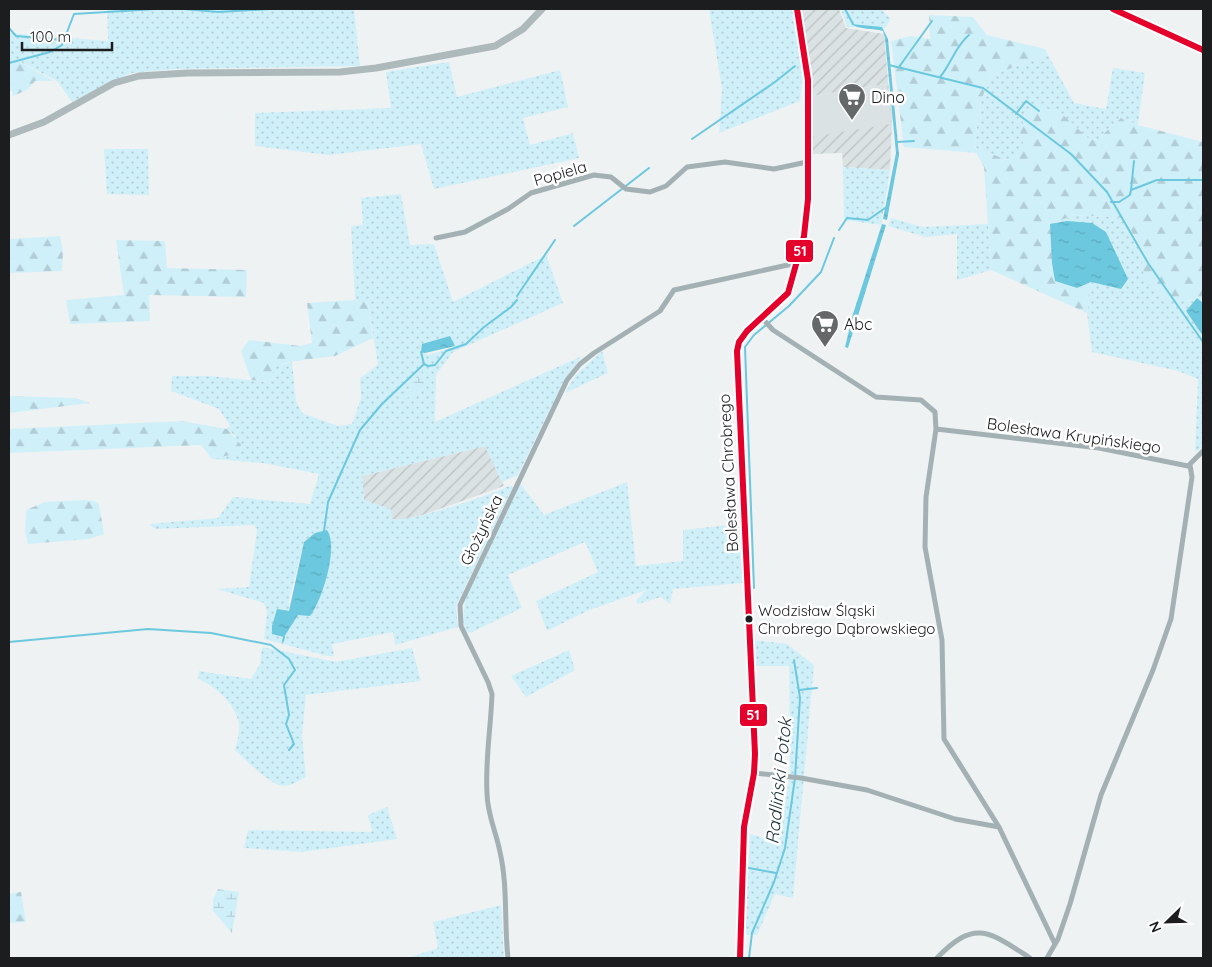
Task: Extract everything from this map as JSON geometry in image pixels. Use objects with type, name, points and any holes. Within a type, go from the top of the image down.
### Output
[{"type":"street","points":[[9,135],[44,122],[114,84],[139,76],[187,73],[340,72],[376,68],[495,46],[523,29],[542,9]]},
{"type":"street","name":"Bolesława Chrobrego","points":[[740,958],[744,827],[754,773],[754,732],[736,366],[739,342],[766,322],[788,293],[797,263],[807,214],[808,80],[797,9]]},
{"type":"street","points":[[1113,9],[1203,50]]},
{"type":"street","name":"Popiela","points":[[436,238],[466,232],[532,193],[594,175],[611,177],[624,187],[650,192],[666,186],[687,167],[725,162],[774,169],[807,162]]},
{"type":"street","name":"Głożyńska","points":[[508,958],[505,928],[506,895],[500,851],[489,816],[486,794],[492,694],[461,626],[460,606],[567,380],[580,364],[660,311],[674,290],[721,278],[797,263]]},
{"type":"street","points":[[766,322],[876,397],[921,400],[935,412],[936,429],[926,497],[925,548],[942,640],[944,739],[999,827],[1055,944]]},
{"type":"street","name":"Bolesława Krupińskiego","points":[[936,429],[1107,449],[1190,465]]},
{"type":"street","points":[[1048,958],[1070,904],[1101,795],[1153,670],[1171,618],[1192,477],[1190,465],[1203,451]]},
{"type":"street","points":[[754,773],[801,778],[867,790],[955,819],[999,827]]},
{"type":"street","points":[[937,958],[954,941],[972,932],[993,935],[1030,958]]},
{"type":"shaded area","points":[[801,9],[839,9],[846,28],[884,34],[892,126],[890,170],[843,167],[842,153],[811,154],[811,137],[891,124],[887,84],[811,96],[811,72]]},
{"type":"shaded area","points":[[888,84],[894,112],[891,126],[811,137],[811,96]]},
{"type":"shaded area","points":[[485,446],[504,486],[420,516],[398,520],[392,519],[390,509],[364,500],[362,476]]},
{"type":"green space","points":[[107,9],[354,9],[360,66],[177,69],[132,73],[72,102],[57,81],[9,56],[9,33],[108,41]]},
{"type":"green space","points":[[709,9],[794,9],[803,73],[800,101],[719,133],[722,89]]},
{"type":"green space","points":[[841,9],[881,9],[891,19],[885,28],[847,27]]},
{"type":"green space","points":[[929,15],[973,17],[987,35],[1045,49],[1048,55],[992,75],[981,100],[974,147],[1007,160],[1025,150],[1020,132],[1028,108],[1040,104],[1062,114],[1090,140],[1098,139],[1121,118],[1138,125],[1203,142],[1203,303],[1197,298],[1177,301],[1169,299],[1156,291],[1141,268],[1144,253],[1124,218],[1075,215],[1050,224],[1055,281],[1077,288],[1091,282],[1087,313],[991,270],[984,167],[976,153],[904,147],[891,41],[910,36],[930,39]]},
{"type":"green space","points":[[1048,55],[1074,103],[1106,109],[1113,68],[1145,73],[1138,125],[1121,118],[1098,139],[1090,140],[1062,114],[1028,108],[1020,132],[1026,150],[1007,160],[974,147],[981,100],[992,75]]},
{"type":"green space","points":[[9,56],[54,81],[35,81],[27,90],[13,96],[12,91],[9,91]]},
{"type":"green space","points":[[449,62],[457,97],[560,70],[568,107],[523,118],[530,145],[573,133],[579,158],[434,189],[421,144],[329,155],[255,146],[255,113],[391,108],[386,72]]},
{"type":"green space","points":[[104,149],[148,149],[149,195],[107,194]]},
{"type":"green space","points":[[843,167],[890,170],[881,225],[844,220]]},
{"type":"green space","points":[[401,194],[410,245],[434,244],[453,302],[546,255],[563,303],[453,352],[436,375],[435,422],[582,356],[563,382],[518,475],[502,482],[485,446],[362,476],[364,500],[391,509],[392,519],[415,517],[431,513],[485,496],[509,486],[513,487],[456,606],[458,627],[395,645],[393,632],[332,644],[334,656],[327,656],[264,639],[267,612],[264,603],[217,589],[249,587],[257,530],[254,525],[155,529],[149,524],[218,518],[233,497],[310,504],[319,474],[263,463],[212,459],[239,453],[235,436],[227,429],[230,426],[219,409],[171,391],[172,376],[210,376],[267,382],[276,366],[292,362],[296,401],[302,413],[338,426],[352,424],[361,398],[360,378],[378,365],[368,303],[355,300],[351,226],[363,225],[361,198]],"holes":[[[450,336],[454,347],[428,355],[425,353],[423,344]],[[315,533],[330,535],[327,576],[298,615],[277,609],[289,612],[289,600],[304,542]]]},
{"type":"green space","points":[[1075,215],[1124,218],[1144,254],[1142,260],[1187,301],[1197,298],[1186,311],[1203,336],[1203,447],[1195,452],[1198,379],[1178,371],[1092,352],[1087,313],[1091,282],[1121,289],[1050,224]]},
{"type":"green space","points":[[891,218],[923,227],[988,224],[991,270],[957,280],[957,234],[925,237],[888,226]]},
{"type":"green space","points":[[60,236],[63,250],[62,271],[9,273],[9,239]]},
{"type":"green space","points":[[116,240],[165,241],[167,268],[247,270],[246,297],[149,295],[150,321],[70,324],[66,300],[124,295]]},
{"type":"green space","points":[[355,300],[368,303],[373,338],[335,356],[289,362],[277,366],[268,382],[251,380],[241,351],[249,340],[300,346],[312,343],[307,303]]},
{"type":"green space","points":[[602,351],[608,373],[565,393],[575,376]]},
{"type":"green space","points":[[425,367],[429,372],[424,374],[421,391],[414,396],[409,396],[405,401],[406,396],[412,391],[411,380],[421,377]]},
{"type":"green space","points":[[9,396],[75,398],[90,403],[9,413]]},
{"type":"green space","points":[[182,421],[227,429],[241,445],[239,453],[212,459],[201,445],[9,453],[9,429]]},
{"type":"green space","points":[[627,482],[636,566],[683,561],[683,530],[739,524],[743,583],[673,589],[670,604],[661,597],[638,604],[636,601],[646,590],[587,611],[547,631],[536,601],[598,572],[585,542],[508,575],[522,608],[470,633],[466,631],[463,621],[465,599],[520,483],[544,515]]},
{"type":"green space","points":[[94,501],[99,504],[104,534],[89,539],[28,544],[25,532],[26,510],[45,502]]},
{"type":"green space","points":[[754,640],[787,644],[814,665],[793,898],[775,894],[757,935],[745,935],[750,834],[778,842],[790,774],[789,666],[755,666]]},
{"type":"green space","points":[[262,647],[336,662],[412,648],[421,681],[306,695],[302,735],[306,777],[292,784],[278,785],[265,777],[235,750],[239,726],[237,715],[229,702],[218,691],[198,679],[199,671],[251,679],[260,664]]},
{"type":"green space","points":[[569,650],[575,670],[526,697],[511,676]]},
{"type":"green space","points":[[387,807],[397,839],[302,852],[244,848],[248,830],[372,832],[368,815]]},
{"type":"green space","points":[[218,889],[239,892],[232,933],[213,911],[213,899]]},
{"type":"green space","points":[[21,892],[26,922],[9,923],[9,894]]},
{"type":"green space","points":[[501,905],[504,958],[407,958],[438,948],[433,922]]},
{"type":"water","points":[[851,24],[882,27],[888,39],[899,155],[887,220],[883,219],[896,153],[885,38],[883,31]]},
{"type":"water","points":[[1067,221],[1092,223],[1106,232],[1128,279],[1121,289],[1091,282],[1077,288],[1055,281],[1050,224]]},
{"type":"water","points":[[882,224],[886,225],[848,348],[845,347],[853,314]]},
{"type":"water","points":[[1197,298],[1203,303],[1203,336],[1186,311]]},
{"type":"water","points":[[450,336],[455,346],[425,353],[421,352],[422,344]]},
{"type":"water","points":[[327,530],[331,548],[330,561],[324,587],[315,609],[310,616],[298,615],[284,637],[272,634],[272,626],[277,609],[289,611],[304,542],[315,533]]},
{"type":"waterway","points":[[9,63],[50,52],[62,45],[74,14],[156,9]]},
{"type":"waterway","points":[[184,9],[218,12],[270,9]]},
{"type":"waterway","points":[[845,9],[853,24]]},
{"type":"waterway","points":[[899,67],[932,21]]},
{"type":"waterway","points":[[9,28],[16,36],[63,40]]},
{"type":"waterway","points":[[940,77],[964,39],[969,35]]},
{"type":"waterway","points":[[889,65],[983,88],[1071,154],[1107,192],[1148,263],[1203,342]]},
{"type":"waterway","points":[[692,139],[795,66]]},
{"type":"waterway","points":[[1016,114],[1026,101],[1039,111]]},
{"type":"waterway","points":[[897,142],[914,141]]},
{"type":"waterway","points":[[1131,190],[1134,161]]},
{"type":"waterway","points":[[574,226],[649,168]]},
{"type":"waterway","points":[[1111,202],[1119,202],[1130,195],[1131,190],[1157,180],[1203,180]]},
{"type":"waterway","points":[[839,230],[847,218],[868,220],[888,206]]},
{"type":"waterway","points":[[754,588],[745,347],[754,335],[789,306],[821,272],[834,238]]},
{"type":"waterway","points":[[517,296],[555,240]]},
{"type":"waterway","points":[[324,531],[328,502],[360,430],[382,404],[424,364],[428,366],[435,365],[446,351],[466,344],[517,300]]},
{"type":"waterway","points":[[421,352],[424,364]]},
{"type":"waterway","points":[[9,642],[148,629],[211,633],[271,645],[289,659],[295,670],[284,685],[289,715],[286,724],[294,744],[289,750]]},
{"type":"waterway","points":[[283,641],[284,637]]},
{"type":"waterway","name":"Radliński Potok","points":[[749,958],[752,933],[774,882],[785,848],[795,778],[800,698],[794,660]]},
{"type":"waterway","points":[[799,690],[817,688]]},
{"type":"waterway","points":[[749,868],[776,873]]},
{"type":"transit line","name":"51","points":[[740,958],[744,827],[754,773],[755,754],[737,351],[739,342],[747,331],[788,293],[804,236],[808,199],[808,80],[797,9]]},
{"type":"transit line","name":"51","points":[[1113,9],[1203,50]]},
{"type":"place","name":"Dino","points":[[852,121]]},
{"type":"place","name":"Abc","points":[[825,348]]},
{"type":"place","name":"Wodzisław Śląski Chrobrego Dąbrowskiego","points":[[749,619]]}]
